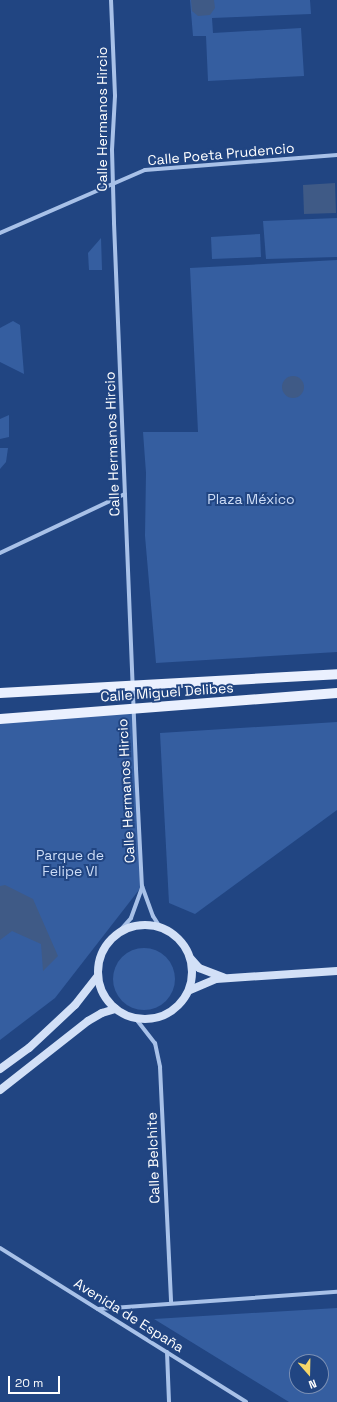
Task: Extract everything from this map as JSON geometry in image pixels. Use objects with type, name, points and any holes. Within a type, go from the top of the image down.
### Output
[{"type":"main road","name":"Calle Miguel Delibes","points":[[0,693],[132,687],[337,674]]},
{"type":"main road","name":"Calle Miguel Delibes","points":[[0,719],[133,710],[337,693]]},
{"type":"main road","points":[[191,958],[193,975],[190,990],[181,1004],[168,1015],[152,1020],[136,1019],[115,1009],[100,988],[98,976],[101,954],[115,936],[138,925],[160,927],[178,938],[199,968],[228,978]]},
{"type":"main road","points":[[190,990],[204,982],[228,978],[337,971]]},
{"type":"main road","points":[[0,1069],[29,1048],[76,1005],[98,976]]},
{"type":"main road","points":[[0,1090],[88,1021],[102,1013],[115,1009]]},
{"type":"street","name":"Calle Hermanos Hircio","points":[[111,0],[115,96],[113,182],[132,687],[142,886]]},
{"type":"street","name":"Calle Poeta Prudencio","points":[[0,234],[113,182],[145,170],[337,155]]},
{"type":"street","points":[[0,554],[125,494]]},
{"type":"street","points":[[142,886],[152,916],[160,927]]},
{"type":"street","points":[[115,936],[131,918],[142,886]]},
{"type":"street","name":"Calle Belchite","points":[[136,1019],[155,1043],[160,1067],[171,1303]]},
{"type":"street","name":"Avenida de España","points":[[0,1248],[246,1402]]},
{"type":"street","points":[[98,1309],[337,1292]]},
{"type":"street","points":[[167,1352],[169,1402]]},
{"type":"green space","points":[[190,0],[310,0],[311,14],[212,18],[213,33],[301,28],[304,76],[208,81],[206,36],[193,36]]},
{"type":"green space","points":[[337,218],[337,257],[266,259],[263,221]]},
{"type":"green space","points":[[260,234],[261,257],[212,259],[211,237]]},
{"type":"green space","points":[[101,238],[102,270],[89,270],[88,253]]},
{"type":"green space","name":"Plaza México","points":[[337,260],[337,652],[156,663],[145,536],[146,473],[143,432],[198,432],[190,268]]},
{"type":"green space","points":[[13,321],[20,325],[24,374],[0,362],[0,328]]},
{"type":"green space","points":[[9,415],[9,437],[0,439],[0,419]]},
{"type":"green space","points":[[0,448],[8,448],[6,462],[0,469]]},
{"type":"green space","name":"Parque de Felipe VI","points":[[133,710],[142,886],[55,998],[0,1040],[0,719]]},
{"type":"green space","points":[[337,722],[337,810],[195,914],[169,903],[160,733]]},
{"type":"green space","points":[[144,948],[156,950],[166,957],[173,967],[175,979],[173,991],[166,1001],[156,1008],[144,1010],[132,1008],[122,1001],[115,991],[113,979],[115,967],[122,957],[132,950]]},
{"type":"green space","points":[[337,1308],[337,1402],[289,1402],[154,1319]]},
{"type":"shaded area","points":[[191,0],[214,0],[215,8],[210,15],[198,16],[192,11]]},
{"type":"shaded area","points":[[335,183],[336,213],[304,214],[303,185]]},
{"type":"shaded area","points":[[293,376],[297,377],[303,383],[303,391],[297,397],[293,398],[289,397],[283,391],[282,387],[283,383],[289,377]]},
{"type":"shaded area","points":[[5,885],[33,899],[58,956],[43,971],[41,944],[12,931],[0,940],[0,886]]}]
